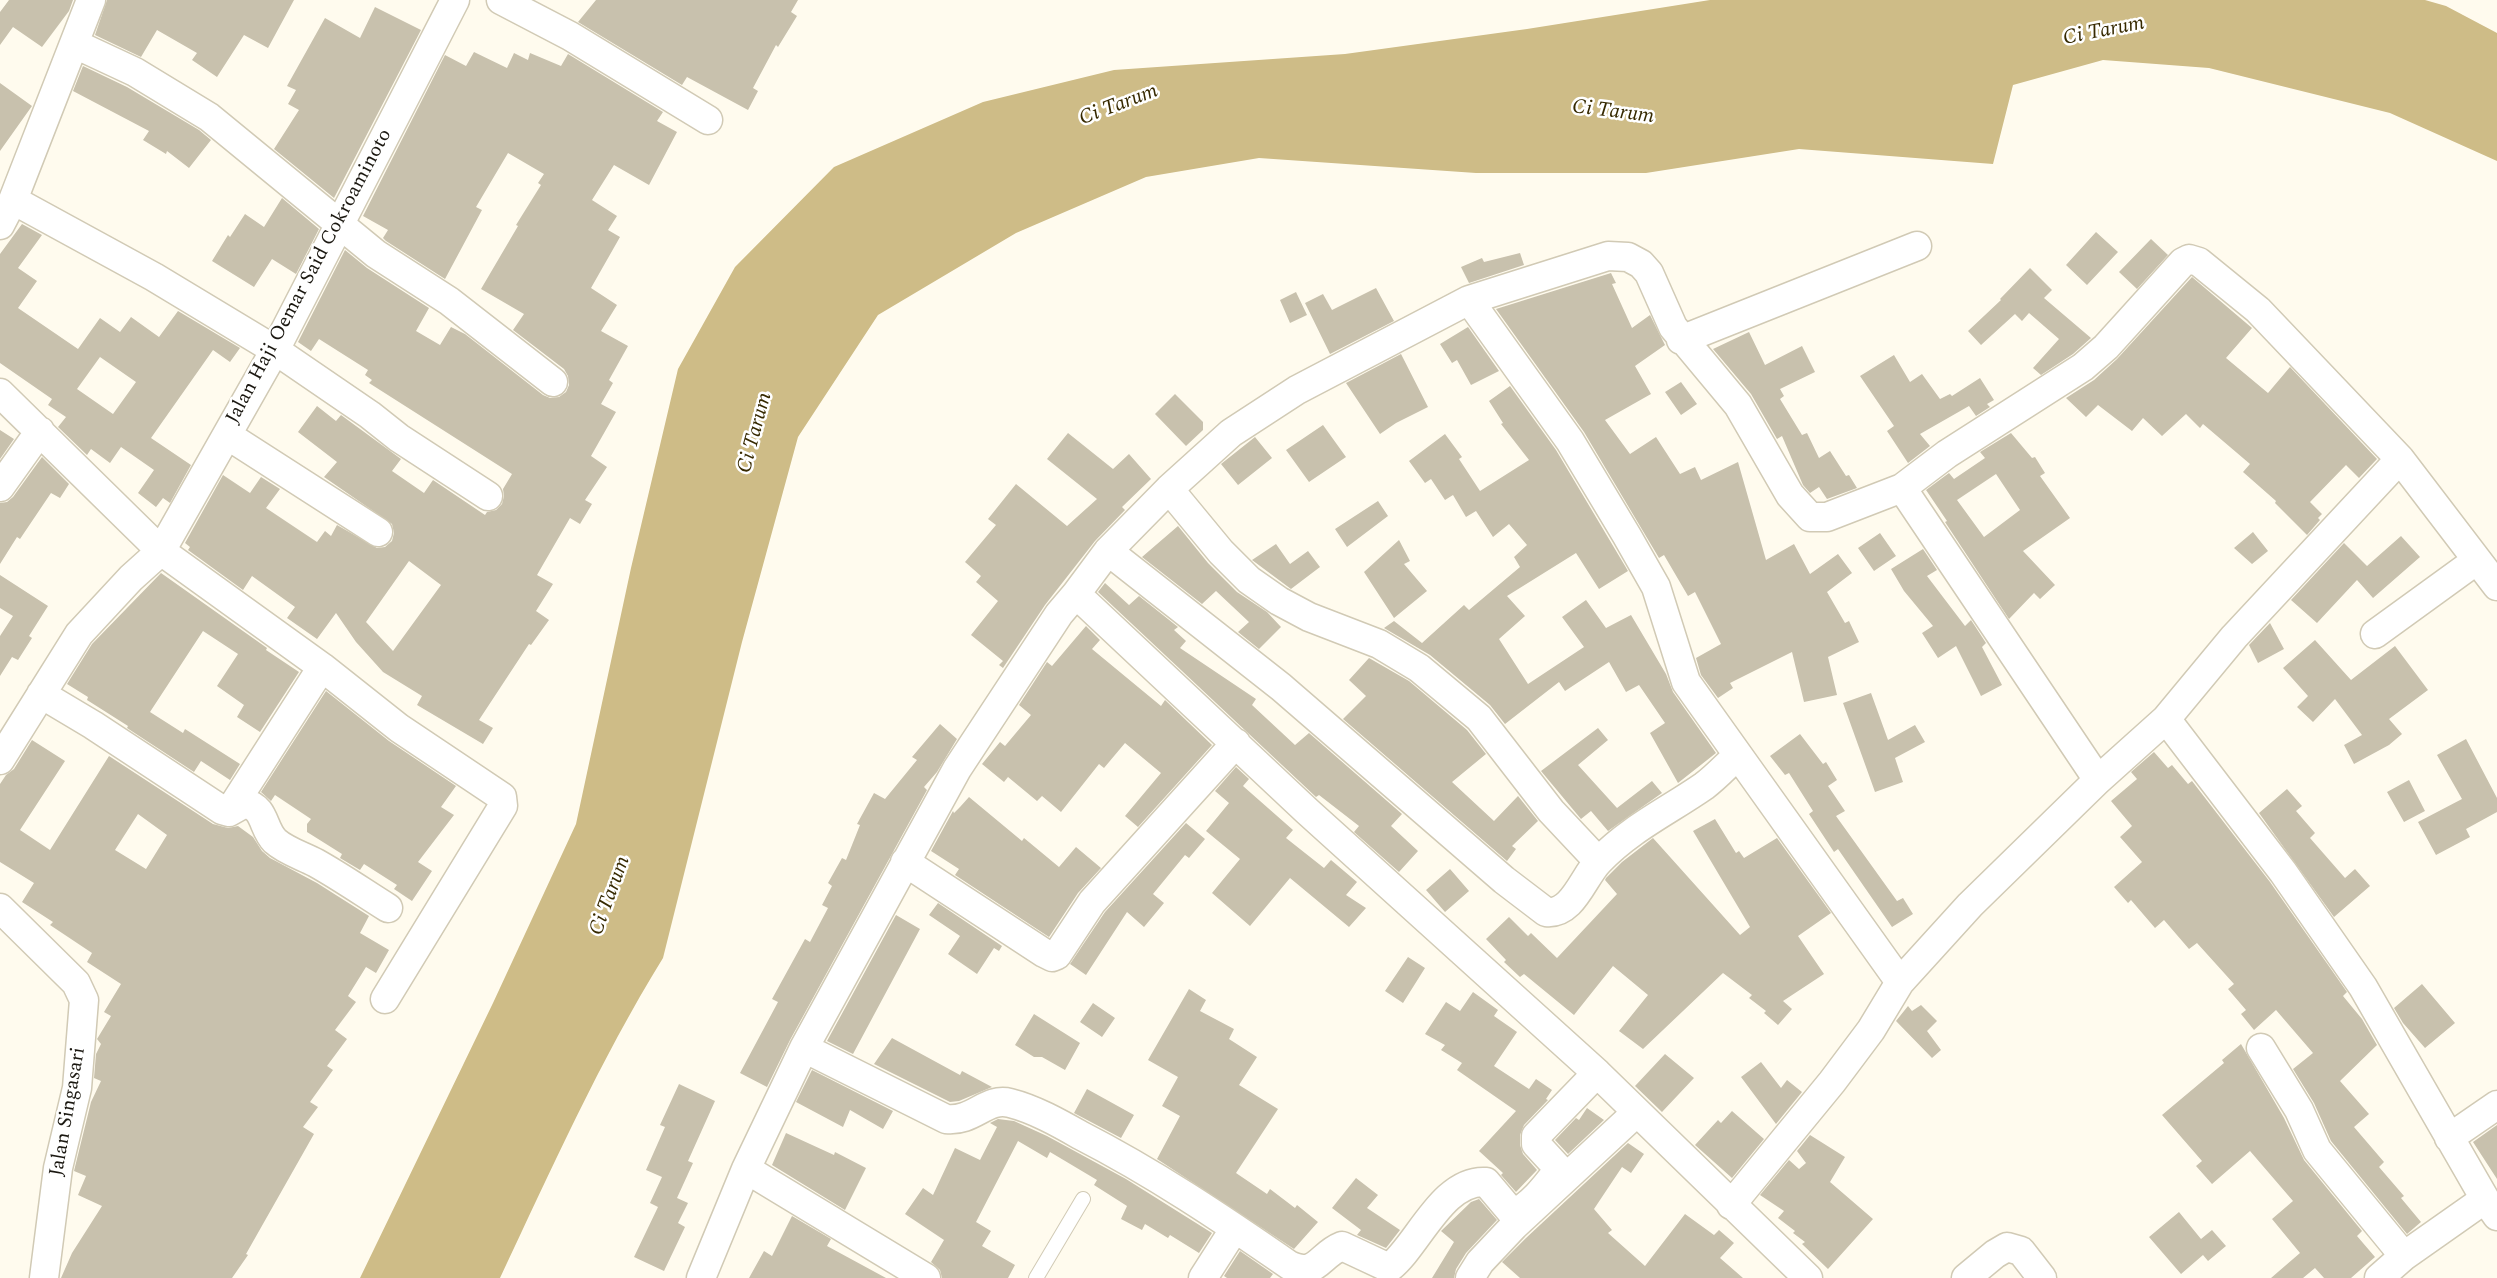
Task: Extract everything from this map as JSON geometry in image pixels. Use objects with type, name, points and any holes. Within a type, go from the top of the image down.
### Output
[{"type":"street","points":[[0,225],[14,200],[92,0]]},
{"type":"street","name":"Jalan Haji Oemar Said Cokroaminoto","points":[[161,551],[275,350],[455,0]]},
{"type":"street","points":[[501,0],[570,36],[708,120]]},
{"type":"street","points":[[75,44],[135,72],[209,117],[376,254],[449,301],[554,382]]},
{"type":"street","points":[[14,200],[153,277],[275,350],[370,415],[406,443],[488,496]]},
{"type":"street","points":[[1681,339],[1917,246]]},
{"type":"street","points":[[701,1278],[746,1169],[804,1048],[957,769],[1059,614],[1108,551],[1169,489],[1231,433],[1297,390],[1469,300],[1608,256],[1628,257],[1641,264],[1649,273],[1668,318],[1681,339],[1738,405],[1790,495],[1810,517],[1827,517],[1902,488],[1947,453],[2083,367],[2106,346],[2183,262],[2189,259],[2199,262],[2258,310],[2400,459],[2497,586]]},
{"type":"street","points":[[1469,300],[1570,441],[1656,587],[1686,682],[1900,982]]},
{"type":"street","points":[[1,396],[40,431],[161,551],[322,667],[399,728],[502,797],[503,806],[385,999]]},
{"type":"street","points":[[0,486],[40,431]]},
{"type":"street","points":[[227,435],[378,532]]},
{"type":"street","points":[[1731,1205],[1832,1082],[1871,1030],[1900,982],[1970,904],[2098,780],[2166,719],[2234,637],[2400,459]]},
{"type":"street","points":[[1902,488],[2098,780]]},
{"type":"street","points":[[1169,489],[1221,552],[1249,580],[1279,601],[1309,617],[1379,644],[1419,668],[1479,718],[1551,811],[1598,861]]},
{"type":"street","points":[[0,760],[80,634],[131,578],[161,551]]},
{"type":"street","points":[[1108,551],[1281,687],[1504,880],[1546,912],[1555,913],[1565,908],[1598,861],[1644,822],[1705,785],[1738,755]]},
{"type":"street","points":[[2375,634],[2477,561]]},
{"type":"street","points":[[1076,594],[1459,951],[1597,1073],[1803,1276]]},
{"type":"street","points":[[229,812],[322,667]]},
{"type":"street","points":[[41,694],[93,725],[214,805],[229,812]]},
{"type":"street","points":[[2166,719],[2283,872],[2363,987],[2491,1207],[2404,1256],[2379,1278]]},
{"type":"street","points":[[905,862],[1044,953],[1052,957],[1058,955],[1092,902],[1236,743]]},
{"type":"street","points":[[229,812],[245,803],[255,807],[265,820],[267,831],[282,846],[331,872],[388,908]]},
{"type":"street","name":"Jalan Singasari","points":[[0,908],[76,983],[84,1000],[77,1088],[58,1168],[44,1278]]},
{"type":"street","points":[[804,1048],[946,1119],[965,1119],[998,1101],[1011,1103],[1057,1123],[1142,1167],[1298,1270],[1307,1271],[1314,1268],[1333,1250],[1342,1246],[1389,1268],[1400,1259],[1446,1199],[1479,1182],[1486,1182],[1514,1214],[1542,1192],[1559,1169],[1536,1144],[1536,1136],[1597,1073]]},
{"type":"street","points":[[2261,1048],[2299,1110],[2317,1150],[2404,1256]]},
{"type":"street","points":[[2450,1138],[2497,1106]]},
{"type":"street","points":[[1470,1278],[1480,1262],[1514,1226],[1637,1112]]},
{"type":"street","points":[[746,1169],[926,1278]]},
{"type":"street","points":[[1203,1278],[1235,1228]]},
{"type":"street","points":[[1966,1278],[2007,1247],[2021,1251],[2042,1278]]},
{"type":"lane","points":[[1036,1278],[1083,1199]]},
{"type":"water","name":"Ci Tarum","points":[[1710,0],[2425,0],[2446,6],[2497,33],[2497,161],[2390,113],[2209,68],[2103,60],[2013,85],[1993,164],[1799,149],[1646,173],[1476,173],[1259,158],[1146,177],[1016,233],[878,315],[798,437],[742,642],[663,958],[597,1076],[500,1278],[360,1278],[493,1003],[576,824],[631,568],[678,369],[735,267],[834,167],[983,102],[1114,70],[1345,54],[1527,29]]},
{"type":"building","points":[[9,0],[73,0],[69,11],[42,47],[13,27],[0,45],[0,12]]},
{"type":"building","points":[[107,0],[294,0],[268,48],[244,35],[217,77],[192,60],[197,53],[157,30],[141,57],[95,35]]},
{"type":"building","points":[[596,0],[798,0],[791,12],[797,16],[778,47],[776,45],[753,88],[758,91],[748,110],[687,77],[682,85],[578,22]]},
{"type":"building","points":[[375,7],[421,30],[334,198],[274,149],[299,110],[288,104],[296,90],[287,86],[325,18],[360,38]]},
{"type":"building","points":[[474,52],[507,68],[514,53],[528,60],[530,53],[561,66],[568,54],[663,112],[657,121],[677,132],[649,185],[614,165],[592,200],[617,216],[608,230],[620,237],[591,288],[617,305],[601,331],[628,346],[609,380],[613,383],[601,404],[616,412],[591,456],[607,467],[585,500],[592,504],[580,524],[570,518],[537,575],[553,584],[536,611],[549,620],[531,645],[529,644],[479,720],[493,728],[483,744],[417,705],[422,696],[383,672],[356,642],[336,613],[317,639],[287,618],[295,607],[252,576],[243,590],[188,550],[190,547],[185,543],[223,475],[250,493],[261,477],[280,489],[266,508],[317,542],[325,531],[331,536],[337,525],[377,548],[385,547],[392,541],[394,533],[392,524],[324,477],[337,462],[298,432],[317,406],[336,421],[341,415],[401,459],[392,471],[424,493],[433,480],[485,515],[502,504],[503,489],[512,474],[369,383],[372,380],[365,375],[368,370],[319,339],[311,351],[298,342],[345,250],[367,268],[429,308],[416,331],[440,345],[451,327],[465,334],[543,395],[550,398],[559,397],[566,392],[569,385],[564,369],[513,330],[524,314],[481,289],[541,185],[538,183],[544,174],[508,153],[476,207],[482,210],[445,279],[386,241],[383,238],[388,230],[363,216],[445,55],[466,66]],"holes":[[[409,561],[441,585],[393,651],[366,622]]]},
{"type":"building","points":[[83,66],[127,87],[199,130],[211,140],[189,168],[167,151],[166,154],[143,140],[149,131],[73,91]]},
{"type":"building","points":[[0,83],[32,106],[0,151]]},
{"type":"building","points":[[282,198],[319,229],[296,274],[272,259],[254,287],[212,261],[228,235],[230,237],[245,214],[264,227]]},
{"type":"building","points":[[22,224],[42,235],[18,268],[37,281],[18,308],[78,349],[100,318],[120,332],[131,317],[159,337],[178,311],[240,348],[230,362],[213,350],[151,438],[191,465],[170,503],[163,498],[156,507],[138,493],[154,470],[121,447],[110,463],[91,449],[87,455],[58,427],[66,417],[48,405],[52,399],[0,363],[0,254]],"holes":[[[100,357],[136,382],[113,414],[77,389]]]},
{"type":"building","points":[[2096,232],[2118,252],[2087,285],[2066,265]]},
{"type":"building","points":[[2151,239],[2168,255],[2137,289],[2119,272]]},
{"type":"building","points":[[1520,253],[1524,265],[1469,283],[1461,267],[1482,258],[1484,262]]},
{"type":"building","points":[[2030,268],[2052,290],[2044,298],[2091,338],[2073,354],[2041,375],[2033,368],[2059,339],[2029,313],[2022,321],[2015,314],[1981,345],[1968,331]]},
{"type":"building","points":[[1611,273],[1616,283],[1612,284],[1632,328],[1650,315],[1665,345],[1635,366],[1651,394],[1605,420],[1630,454],[1656,437],[1680,474],[1695,467],[1701,480],[1738,462],[1766,560],[1794,544],[1810,574],[1838,554],[1852,573],[1827,592],[1845,623],[1849,621],[1859,642],[1828,657],[1837,695],[1804,702],[1792,652],[1730,683],[1733,688],[1718,698],[1701,675],[1696,658],[1721,644],[1695,592],[1688,596],[1664,555],[1659,558],[1584,432],[1496,309]]},
{"type":"building","points":[[2192,277],[2252,328],[2226,358],[2268,393],[2290,367],[2377,459],[2359,478],[2346,465],[2310,502],[2322,514],[2318,518],[2320,520],[2307,535],[2275,503],[2276,501],[2243,472],[2250,464],[2203,424],[2200,428],[2186,414],[2162,436],[2143,418],[2132,431],[2098,405],[2086,417],[2066,398],[2094,380],[2117,359]]},
{"type":"building","points":[[1376,288],[1394,321],[1330,354],[1305,303],[1323,294],[1332,310]]},
{"type":"building","points":[[1296,292],[1307,315],[1290,323],[1280,300]]},
{"type":"building","points":[[1468,327],[1499,371],[1471,385],[1457,360],[1452,363],[1440,344]]},
{"type":"building","points":[[1749,332],[1765,365],[1802,346],[1815,372],[1780,389],[1784,396],[1780,399],[1802,435],[1807,433],[1819,458],[1830,451],[1846,476],[1849,475],[1857,488],[1827,499],[1819,487],[1810,493],[1803,485],[1782,436],[1777,439],[1751,394],[1713,349]]},
{"type":"building","points":[[1401,354],[1428,407],[1380,434],[1346,383]]},
{"type":"building","points":[[1894,355],[1910,382],[1922,374],[1940,399],[1950,394],[1952,396],[1980,378],[1994,400],[1987,404],[1990,407],[1976,416],[1969,406],[1920,434],[1930,446],[1908,463],[1887,431],[1894,426],[1860,376]]},
{"type":"building","points":[[1681,382],[1697,404],[1681,415],[1665,392]]},
{"type":"building","points":[[1510,386],[1556,450],[1628,571],[1599,589],[1576,553],[1507,596],[1525,616],[1499,639],[1528,684],[1584,647],[1562,617],[1586,600],[1606,628],[1631,615],[1666,674],[1673,692],[1716,753],[1678,783],[1650,733],[1665,723],[1639,685],[1626,692],[1609,662],[1565,691],[1559,682],[1505,724],[1490,705],[1430,655],[1384,628],[1394,621],[1422,643],[1464,605],[1469,610],[1520,567],[1514,557],[1527,545],[1509,524],[1493,537],[1476,511],[1466,517],[1453,495],[1445,500],[1431,479],[1425,483],[1409,461],[1445,434],[1462,457],[1459,459],[1480,491],[1529,460],[1501,424],[1503,423],[1489,401]]},
{"type":"building","points":[[1175,394],[1203,422],[1203,430],[1186,446],[1155,414]]},
{"type":"building","points":[[1323,425],[1346,457],[1309,482],[1286,450]]},
{"type":"building","points":[[0,430],[14,439],[0,459]]},
{"type":"building","points":[[1068,433],[1113,469],[1129,454],[1151,479],[1122,507],[1125,510],[1095,541],[1045,605],[1003,668],[999,665],[1003,661],[971,635],[998,601],[976,582],[981,576],[965,562],[996,525],[988,519],[1016,484],[1067,526],[1097,499],[1047,459]]},
{"type":"building","points":[[2011,433],[2032,458],[2035,457],[2045,473],[2040,476],[2070,518],[2023,551],[2055,585],[2040,599],[2034,593],[2009,619],[1926,490],[1949,473],[1954,479],[1985,458],[1980,452]],"holes":[[[1996,474],[2020,510],[1984,537],[1957,500]]]},
{"type":"building","points":[[1255,437],[1272,458],[1238,485],[1221,464]]},
{"type":"building","points":[[42,457],[69,484],[60,498],[51,493],[20,539],[17,537],[0,564],[0,503],[7,502],[13,497]]},
{"type":"building","points":[[1378,501],[1388,516],[1347,547],[1335,529]]},
{"type":"building","points":[[1178,526],[1208,563],[1237,592],[1267,612],[1281,627],[1259,649],[1238,632],[1249,622],[1216,591],[1202,604],[1142,557]]},
{"type":"building","points":[[2253,532],[2268,551],[2252,564],[2234,548]]},
{"type":"building","points":[[1880,533],[1896,556],[1874,571],[1858,548]]},
{"type":"building","points":[[2401,536],[2420,557],[2373,598],[2357,580],[2317,623],[2291,600],[2344,543],[2367,566]]},
{"type":"building","points":[[1399,540],[1410,561],[1404,564],[1427,591],[1394,618],[1364,572]]},
{"type":"building","points":[[1276,544],[1290,564],[1308,551],[1320,567],[1291,589],[1252,560]]},
{"type":"building","points":[[1923,549],[1937,570],[1927,576],[1965,626],[1971,620],[1986,643],[1982,647],[2002,685],[1981,696],[1956,646],[1938,658],[1922,633],[1933,626],[1904,591],[1891,569]]},
{"type":"building","points":[[161,573],[299,672],[260,732],[237,717],[244,705],[217,686],[238,654],[203,631],[150,712],[183,733],[185,729],[240,764],[230,780],[201,761],[194,772],[127,728],[128,726],[87,700],[88,697],[67,684],[92,644]]},
{"type":"building","points":[[0,575],[48,606],[29,636],[32,638],[18,660],[12,657],[0,676],[0,636],[13,616],[0,608]]},
{"type":"building","points":[[1105,583],[1129,605],[1139,596],[1178,627],[1174,630],[1186,641],[1180,648],[1256,699],[1252,705],[1295,745],[1309,733],[1402,814],[1391,826],[1418,851],[1399,872],[1354,832],[1359,826],[1319,795],[1316,797],[1098,592]]},
{"type":"building","points":[[2270,623],[2284,649],[2258,663],[2249,645]]},
{"type":"building","points":[[1086,626],[1100,640],[1092,649],[1161,706],[1165,700],[1212,745],[1138,827],[1125,816],[1161,773],[1125,743],[1104,768],[1099,764],[1061,812],[1042,796],[1037,801],[1008,777],[1004,782],[982,764],[1000,742],[1005,746],[1031,715],[1019,705],[1047,662],[1052,666]]},
{"type":"building","points":[[2315,640],[2351,680],[2395,646],[2428,690],[2389,719],[2402,734],[2389,745],[2354,764],[2344,745],[2362,735],[2335,699],[2313,722],[2297,707],[2308,696],[2283,668]]},
{"type":"building","points":[[1369,658],[1409,681],[1467,730],[1486,754],[1452,782],[1494,821],[1518,796],[1538,821],[1512,846],[1516,849],[1507,861],[1343,719],[1366,696],[1349,680]]},
{"type":"building","points":[[326,691],[389,741],[456,786],[441,807],[454,815],[418,862],[432,871],[412,901],[394,889],[397,885],[364,864],[360,870],[340,858],[342,854],[307,832],[307,824],[311,819],[275,795],[271,801],[261,792]]},
{"type":"building","points":[[1871,693],[1888,740],[1915,725],[1925,742],[1895,758],[1903,782],[1875,792],[1843,703]]},
{"type":"building","points":[[940,724],[957,739],[937,772],[924,787],[927,790],[790,1040],[767,1087],[740,1073],[778,1002],[772,999],[805,939],[810,942],[828,908],[822,905],[832,886],[828,883],[842,858],[846,860],[860,825],[857,824],[874,793],[885,799],[917,760],[912,757]]},
{"type":"building","points":[[1598,728],[1608,740],[1578,765],[1617,808],[1652,781],[1662,793],[1608,831],[1591,811],[1581,819],[1541,771]]},
{"type":"building","points":[[1800,734],[1823,764],[1826,762],[1837,780],[1828,786],[1845,811],[1836,816],[1897,901],[1903,898],[1913,914],[1892,927],[1838,849],[1834,852],[1809,814],[1813,811],[1789,773],[1785,775],[1770,756]]},
{"type":"building","points":[[2466,739],[2497,798],[2497,812],[2466,829],[2470,837],[2436,855],[2418,822],[2462,799],[2437,755]]},
{"type":"building","points":[[32,740],[65,761],[20,830],[50,850],[109,756],[213,824],[228,828],[238,826],[253,837],[262,851],[270,858],[317,883],[369,916],[360,933],[389,950],[376,973],[366,967],[348,996],[356,1002],[335,1030],[347,1039],[327,1066],[333,1070],[310,1102],[318,1107],[303,1127],[314,1134],[246,1254],[248,1255],[232,1278],[61,1278],[72,1253],[102,1206],[78,1195],[86,1176],[74,1171],[91,1102],[101,1081],[94,1078],[96,1054],[101,1044],[97,1039],[111,1016],[104,1012],[121,984],[87,962],[92,953],[50,925],[53,922],[22,902],[34,883],[0,862],[0,784],[14,769]],"holes":[[[138,814],[167,835],[146,869],[115,850]]]},
{"type":"building","points":[[2154,752],[2168,768],[2172,765],[2188,784],[2192,781],[2270,882],[2347,992],[2343,996],[2362,1019],[2377,1045],[2340,1081],[2369,1114],[2354,1127],[2384,1162],[2379,1167],[2404,1196],[2401,1198],[2421,1222],[2407,1234],[2331,1141],[2314,1103],[2293,1069],[2313,1053],[2276,1010],[2254,1030],[2241,1014],[2246,1010],[2228,989],[2234,984],[2197,943],[2189,949],[2164,920],[2155,928],[2131,900],[2128,903],[2114,887],[2142,862],[2120,837],[2132,826],[2111,801],[2137,779],[2131,772]]},
{"type":"building","points":[[1236,767],[1249,779],[1243,786],[1293,830],[1286,838],[1324,868],[1331,860],[1357,882],[1346,895],[1366,908],[1349,927],[1290,878],[1250,926],[1212,893],[1240,859],[1206,831],[1229,803],[1215,791]]},
{"type":"building","points":[[2409,780],[2425,811],[2404,822],[2387,792]]},
{"type":"building","points":[[2287,789],[2302,806],[2296,811],[2315,833],[2310,838],[2345,878],[2355,869],[2370,886],[2334,917],[2259,813]]},
{"type":"building","points":[[969,797],[1022,841],[1024,838],[1059,867],[1076,847],[1101,868],[1078,893],[1049,937],[955,875],[959,869],[931,851],[953,811],[954,813]]},
{"type":"building","points":[[1715,819],[1736,853],[1739,851],[1744,858],[1777,838],[1831,913],[1798,936],[1824,974],[1783,1001],[1792,1009],[1778,1025],[1764,1013],[1766,1011],[1749,998],[1752,995],[1723,973],[1643,1049],[1619,1031],[1648,995],[1613,966],[1574,1015],[1524,974],[1520,977],[1504,962],[1506,960],[1486,939],[1509,917],[1528,936],[1531,933],[1557,958],[1617,894],[1605,880],[1606,878],[1622,862],[1653,838],[1740,935],[1750,927],[1693,831]]},
{"type":"building","points":[[1186,823],[1205,839],[1189,858],[1185,855],[1153,894],[1164,903],[1144,927],[1127,912],[1086,975],[1070,964],[1105,912]]},
{"type":"building","points":[[1450,869],[1469,891],[1445,912],[1426,890]]},
{"type":"building","points":[[938,903],[1002,946],[999,951],[994,948],[977,974],[948,954],[960,936],[929,915]]},
{"type":"building","points":[[896,915],[920,929],[853,1054],[827,1041]]},
{"type":"building","points":[[1408,957],[1425,968],[1403,1003],[1385,991]]},
{"type":"building","points":[[2422,984],[2455,1023],[2425,1048],[2403,1023],[2394,1008]]},
{"type":"building","points":[[1189,989],[1206,1000],[1200,1011],[1234,1029],[1229,1039],[1257,1057],[1239,1085],[1278,1109],[1236,1173],[1267,1194],[1270,1189],[1295,1208],[1297,1205],[1318,1222],[1294,1249],[1157,1159],[1180,1116],[1162,1106],[1178,1077],[1148,1060]]},
{"type":"building","points":[[1473,992],[1498,1010],[1494,1016],[1517,1032],[1494,1066],[1529,1089],[1536,1079],[1552,1090],[1546,1099],[1548,1100],[1524,1125],[1520,1135],[1523,1154],[1537,1170],[1516,1192],[1501,1175],[1503,1173],[1479,1151],[1516,1111],[1457,1070],[1462,1063],[1441,1050],[1445,1045],[1425,1034],[1446,1002],[1460,1011]]},
{"type":"building","points":[[1093,1003],[1115,1018],[1102,1037],[1080,1022]]},
{"type":"building","points":[[1921,1005],[1937,1021],[1927,1031],[1941,1050],[1932,1058],[1896,1021],[1908,1006],[1912,1011]]},
{"type":"building","points":[[1034,1014],[1080,1043],[1065,1070],[1042,1057],[1034,1057],[1015,1045]]},
{"type":"building","points":[[892,1038],[960,1075],[962,1071],[992,1087],[959,1101],[950,1102],[874,1064]]},
{"type":"building","points":[[2241,1044],[2284,1118],[2304,1160],[2362,1231],[2357,1236],[2375,1257],[2351,1278],[2324,1278],[2315,1268],[2303,1278],[2271,1278],[2300,1253],[2272,1219],[2293,1201],[2250,1151],[2212,1184],[2196,1166],[2202,1161],[2162,1115],[2224,1063],[2222,1060]]},
{"type":"building","points":[[1665,1054],[1694,1078],[1662,1112],[1635,1086]]},
{"type":"building","points":[[1761,1062],[1781,1088],[1787,1080],[1802,1092],[1776,1124],[1741,1077]]},
{"type":"building","points":[[812,1070],[893,1111],[883,1129],[850,1110],[843,1127],[796,1102]]},
{"type":"building","points":[[679,1084],[715,1101],[688,1161],[693,1163],[677,1198],[688,1203],[678,1223],[685,1227],[664,1271],[634,1257],[658,1207],[650,1203],[662,1177],[646,1170],[665,1127],[660,1125]]},
{"type":"building","points":[[1087,1089],[1134,1115],[1121,1138],[1074,1113]]},
{"type":"building","points":[[1587,1108],[1604,1120],[1568,1154],[1555,1140],[1576,1118],[1579,1120]]},
{"type":"building","points":[[1732,1111],[1764,1139],[1732,1178],[1695,1145],[1718,1120],[1721,1123]]},
{"type":"building","points":[[998,1119],[1014,1121],[1047,1136],[1126,1179],[1212,1233],[1199,1253],[1170,1235],[1168,1238],[1145,1224],[1142,1230],[1121,1219],[1127,1206],[1094,1185],[1097,1180],[1050,1152],[1047,1158],[1018,1141],[976,1222],[991,1231],[982,1246],[1015,1265],[1008,1278],[942,1278],[940,1270],[931,1262],[944,1240],[905,1214],[923,1188],[933,1195],[955,1148],[980,1160],[997,1127],[990,1123]]},
{"type":"building","points":[[2497,1125],[2497,1179],[2473,1142]]},
{"type":"building","points":[[786,1133],[834,1155],[835,1152],[866,1168],[845,1210],[772,1165]]},
{"type":"building","points":[[1810,1135],[1845,1157],[1830,1182],[1873,1219],[1828,1269],[1802,1244],[1805,1242],[1793,1233],[1795,1231],[1778,1218],[1784,1211],[1760,1195],[1789,1160],[1799,1169],[1806,1163],[1797,1151]]},
{"type":"building","points":[[1628,1143],[1644,1154],[1631,1173],[1622,1167],[1594,1209],[1612,1230],[1608,1233],[1645,1266],[1685,1214],[1714,1235],[1719,1230],[1734,1243],[1720,1258],[1743,1278],[1520,1278],[1502,1262]]},
{"type":"building","points":[[1356,1178],[1378,1195],[1367,1208],[1400,1230],[1386,1248],[1357,1235],[1361,1230],[1332,1208]]},
{"type":"building","points":[[1479,1199],[1497,1220],[1466,1253],[1456,1269],[1454,1278],[1432,1278],[1454,1242],[1441,1231],[1471,1202]]},
{"type":"building","points":[[2179,1212],[2201,1239],[2212,1230],[2226,1246],[2208,1261],[2203,1255],[2181,1274],[2149,1237]]},
{"type":"building","points":[[792,1216],[831,1239],[827,1246],[886,1278],[749,1278],[764,1251],[772,1256]]},
{"type":"building","points":[[1240,1251],[1273,1274],[1270,1278],[1227,1278],[1224,1276]]}]
